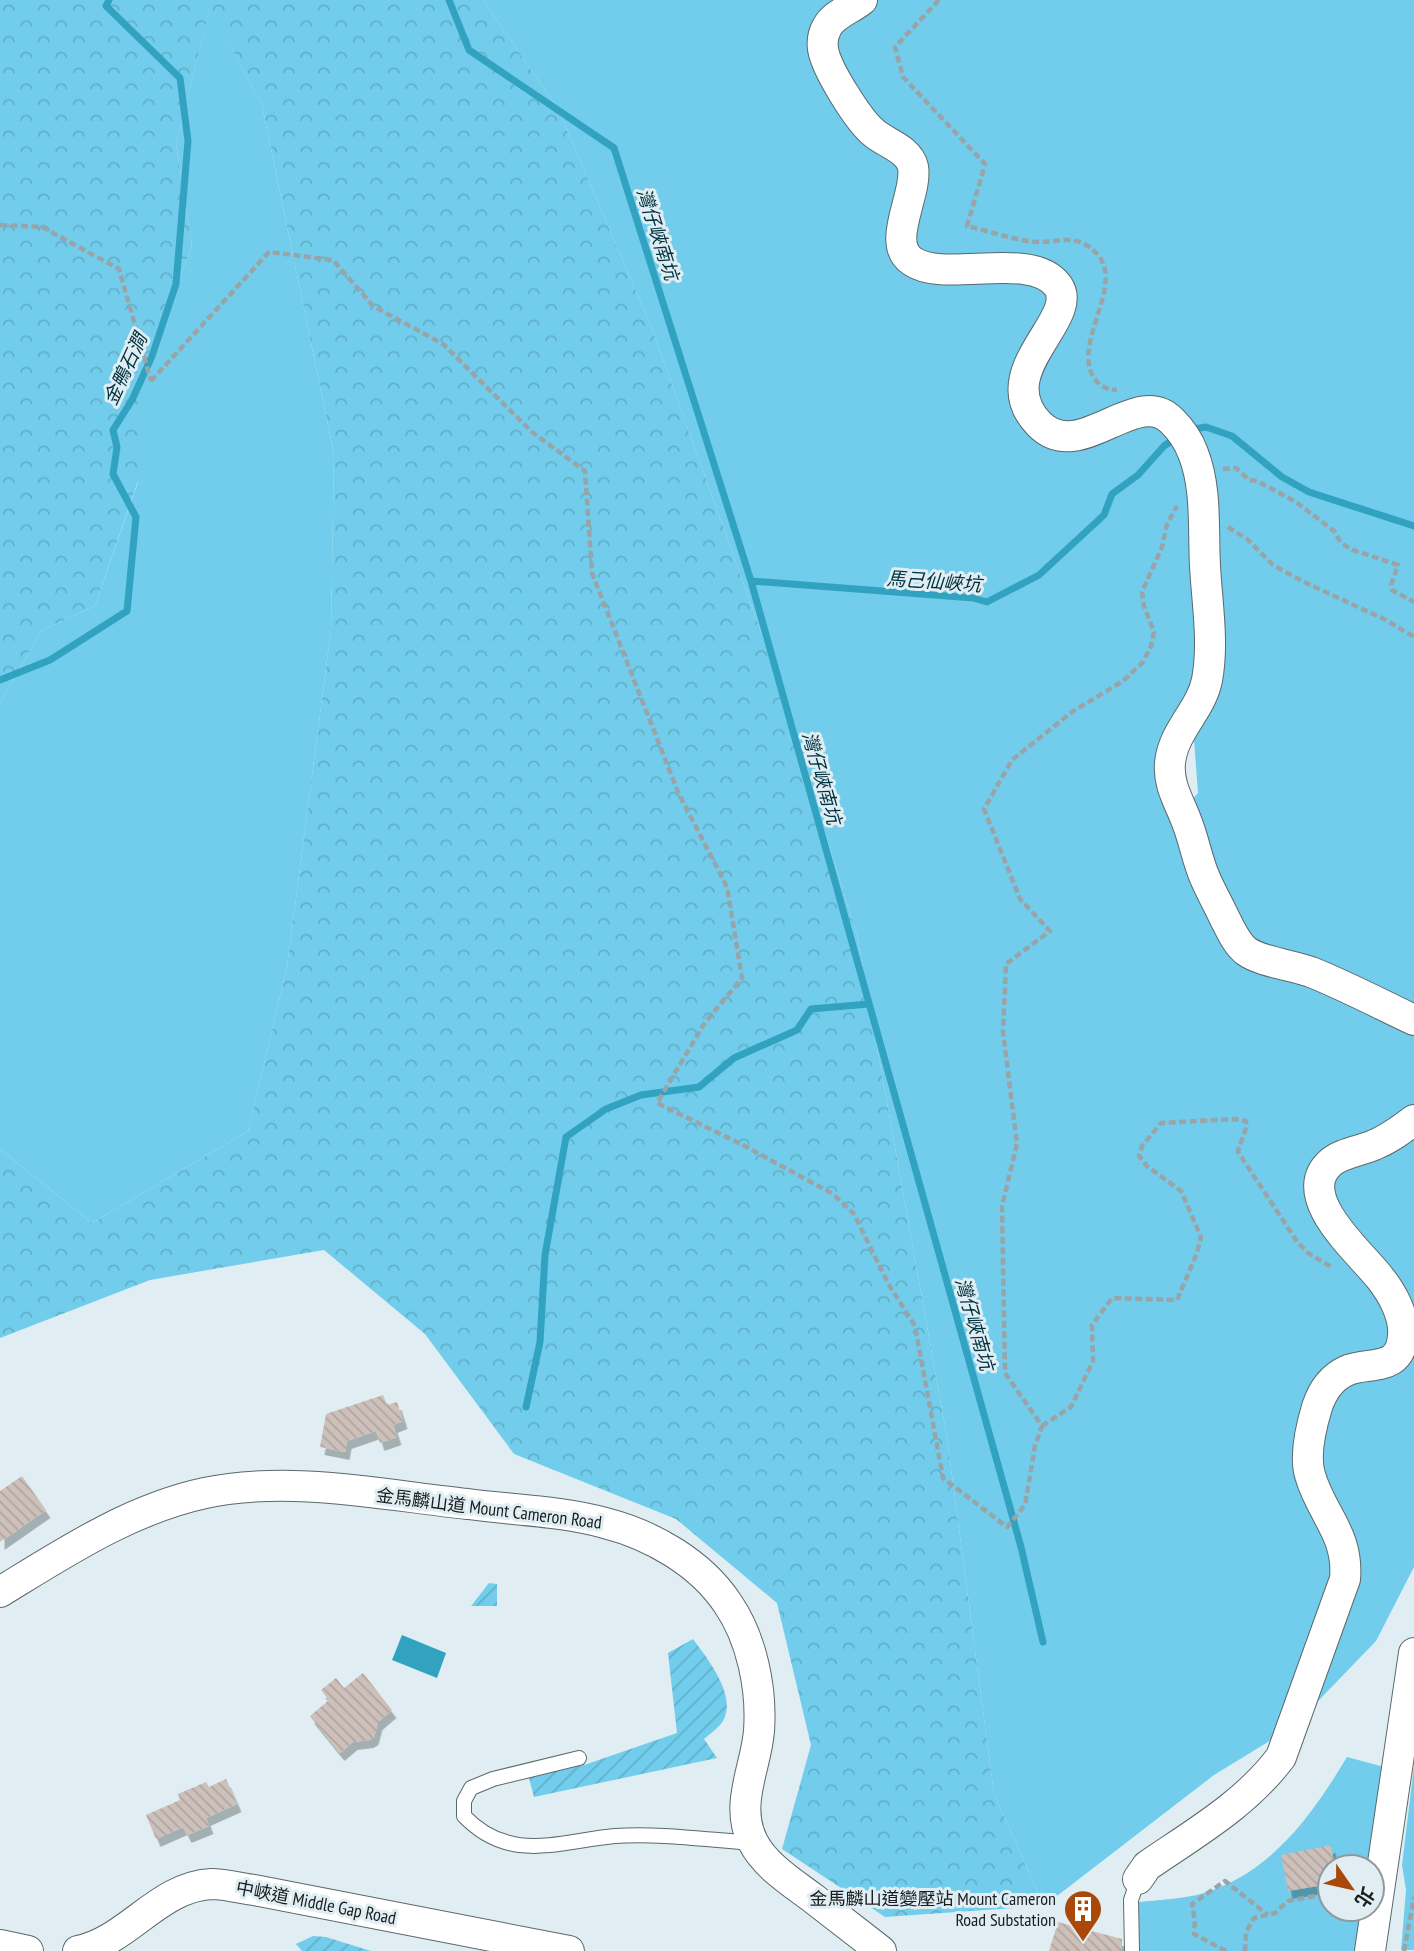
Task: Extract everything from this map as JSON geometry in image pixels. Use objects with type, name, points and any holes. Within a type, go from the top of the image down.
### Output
[{"type":"street","points":[[862,0],[830,23],[825,31],[822,47],[829,67],[861,119],[873,132],[902,151],[912,163],[912,188],[901,234],[901,246],[906,256],[916,264],[944,268],[1020,269],[1043,275],[1056,284],[1061,293],[1059,308],[1033,357],[1024,381],[1028,407],[1043,428],[1061,436],[1076,436],[1135,414],[1160,412],[1174,423],[1196,463],[1204,520],[1209,624],[1206,680],[1173,746],[1170,766],[1172,788],[1188,824],[1204,877],[1235,937],[1250,953],[1310,972],[1414,1020]]},
{"type":"street","points":[[1138,1879],[1147,1866],[1242,1800],[1265,1778],[1281,1757],[1345,1579],[1342,1542],[1309,1474],[1309,1449],[1317,1408],[1324,1391],[1333,1381],[1350,1370],[1388,1363],[1399,1350],[1403,1336],[1398,1309],[1387,1289],[1345,1241],[1331,1219],[1320,1192],[1320,1177],[1326,1167],[1337,1158],[1382,1142],[1414,1120]]},
{"type":"street","name":"金馬麟山道 Mount Cameron Road","points":[[0,1592],[57,1557],[126,1520],[180,1500],[244,1488],[285,1484],[605,1522],[661,1545],[688,1562],[709,1581],[728,1604],[741,1628],[760,1695],[759,1733],[745,1808],[747,1827],[754,1843],[781,1874],[881,1951]]},
{"type":"street","points":[[1370,1951],[1409,1728],[1409,1675],[1414,1653]]},
{"type":"street","name":"中峽道 Middle Gap Road","points":[[78,1951],[89,1949],[110,1938],[173,1894],[213,1884],[569,1951]]},
{"type":"street","points":[[0,1945],[28,1951]]},
{"type":"lane","points":[[579,1758],[492,1779],[471,1788],[464,1801],[464,1816],[492,1839],[533,1846],[550,1847],[615,1836],[677,1837],[754,1843]]},
{"type":"lane","points":[[1132,1951],[1131,1900],[1138,1879]]},
{"type":"path","points":[[939,0],[895,47],[903,77],[985,164],[967,226],[1040,242],[1067,239],[1085,244],[1100,259],[1106,272],[1106,289],[1087,352],[1091,373],[1098,383],[1112,390],[1122,390]]},
{"type":"path","points":[[0,225],[42,227],[119,270],[151,381],[269,253],[332,260],[373,306],[443,344],[532,432],[585,471],[592,573],[678,792],[727,887],[742,978],[704,1024],[657,1103],[743,1144],[833,1194],[854,1214],[889,1285],[915,1326],[943,1478],[1007,1527],[1026,1505],[1035,1446],[1042,1426],[1071,1407],[1093,1361],[1092,1325],[1112,1298],[1177,1300],[1197,1253],[1200,1237],[1181,1191],[1147,1167],[1139,1156],[1142,1146],[1161,1124],[1234,1119],[1246,1121],[1247,1131],[1240,1142],[1238,1152],[1298,1242],[1308,1253],[1336,1271]]},
{"type":"path","points":[[1042,1426],[1004,1373],[1002,1206],[1017,1144],[1003,1032],[1006,964],[1050,931],[1020,899],[984,809],[1012,760],[1072,712],[1123,681],[1143,662],[1154,632],[1144,606],[1142,592],[1163,547],[1167,524],[1196,463],[1228,470],[1236,468],[1249,480],[1257,481],[1296,502],[1334,531],[1341,543],[1353,550],[1398,565],[1391,585],[1392,590],[1414,602]]},
{"type":"path","points":[[1204,520],[1225,525],[1247,539],[1273,565],[1387,620],[1414,637]]},
{"type":"path","points":[[1226,1951],[1194,1934],[1192,1904],[1225,1881],[1268,1915]]},
{"type":"path","points":[[1245,1951],[1246,1932],[1254,1918],[1268,1915],[1288,1901],[1316,1896]]},
{"type":"path","points":[[1404,1951],[1414,1897]]},
{"type":"green space","points":[[0,0],[483,0],[558,109],[651,326],[770,657],[857,935],[947,1438],[994,1794],[1044,1906],[885,1917],[782,1849],[811,1745],[777,1603],[676,1519],[514,1454],[425,1334],[324,1250],[150,1280],[0,1338],[0,1149],[92,1223],[248,1131],[287,967],[331,630],[334,454],[262,105],[210,8],[176,144],[192,246],[138,381],[138,481],[95,606],[41,631],[0,703]]},
{"type":"green space","points":[[483,0],[1414,0],[1414,1567],[1376,1641],[1294,1726],[1214,1775],[1044,1906],[994,1794],[947,1438],[857,935],[770,657],[651,326],[558,109]],"holes":[[[1175,730],[1194,740],[1198,793],[1186,806]]]},
{"type":"green space","points":[[210,7],[262,105],[334,454],[331,630],[287,967],[248,1131],[92,1223],[0,1149],[0,703],[41,631],[95,606],[138,482],[138,381],[192,246],[176,144]]},
{"type":"green space","points":[[489,1583],[497,1584],[497,1606],[471,1606]]},
{"type":"green space","points":[[693,1639],[718,1677],[726,1699],[724,1719],[704,1739],[717,1758],[534,1797],[529,1778],[587,1764],[677,1733],[668,1653]]},
{"type":"green space","points":[[1347,1757],[1388,1768],[1374,1853],[1316,1853],[1316,1923],[1365,1923],[1360,1951],[1140,1951],[1137,1935],[1139,1902],[1197,1895],[1245,1874],[1285,1842],[1318,1801]]},
{"type":"green space","points":[[1414,1766],[1414,1950],[1401,1950],[1406,1890],[1402,1865]]},
{"type":"green space","points":[[313,1936],[326,1937],[371,1951],[302,1951],[296,1944]]},
{"type":"shaded area","points":[[402,1635],[446,1653],[437,1678],[392,1660]]},
{"type":"building","points":[[383,1395],[387,1405],[397,1402],[403,1421],[393,1425],[397,1437],[380,1443],[376,1431],[347,1441],[345,1452],[320,1447],[326,1414]]},
{"type":"building","points":[[22,1476],[46,1510],[0,1542],[0,1491]]},
{"type":"building","points":[[363,1673],[392,1710],[378,1722],[374,1737],[353,1742],[340,1753],[310,1716],[329,1700],[321,1690],[336,1678],[344,1688]]},
{"type":"building","points":[[226,1779],[237,1804],[206,1818],[209,1826],[187,1835],[183,1827],[156,1839],[146,1815],[180,1800],[178,1794],[206,1782],[209,1787]]},
{"type":"building","points":[[1331,1845],[1332,1853],[1316,1853],[1316,1886],[1288,1891],[1281,1855]]},
{"type":"building","name":"金馬麟山道變壓站 Mount Cameron Road Substation","points":[[1058,1922],[1122,1939],[1122,1951],[1049,1951]]},
{"type":"waterway","name":"金鴨石澗","points":[[0,680],[50,660],[127,611],[136,517],[113,474],[117,447],[113,430],[132,400],[152,356],[176,284],[188,141],[180,78],[106,6],[109,0]]},
{"type":"waterway","name":"灣仔峽南坑","points":[[449,0],[469,50],[614,148],[751,581],[1021,1547],[1043,1642]]},
{"type":"waterway","name":"馬己仙峽坑","points":[[1188,430],[1206,427],[1232,436],[1282,477],[1309,492],[1414,526]]},
{"type":"waterway","name":"馬己仙峽坑","points":[[751,581],[973,598],[987,602],[1039,575],[1104,515],[1112,494],[1138,475],[1164,446],[1176,438]]},
{"type":"waterway","points":[[526,1407],[540,1342],[545,1255],[566,1137],[606,1109],[641,1095],[699,1087],[734,1058],[797,1030],[811,1009],[869,1004]]},
{"type":"place","name":"金馬麟山道變壓站 Mount Cameron Road Substation","points":[[1083,1943]]}]
